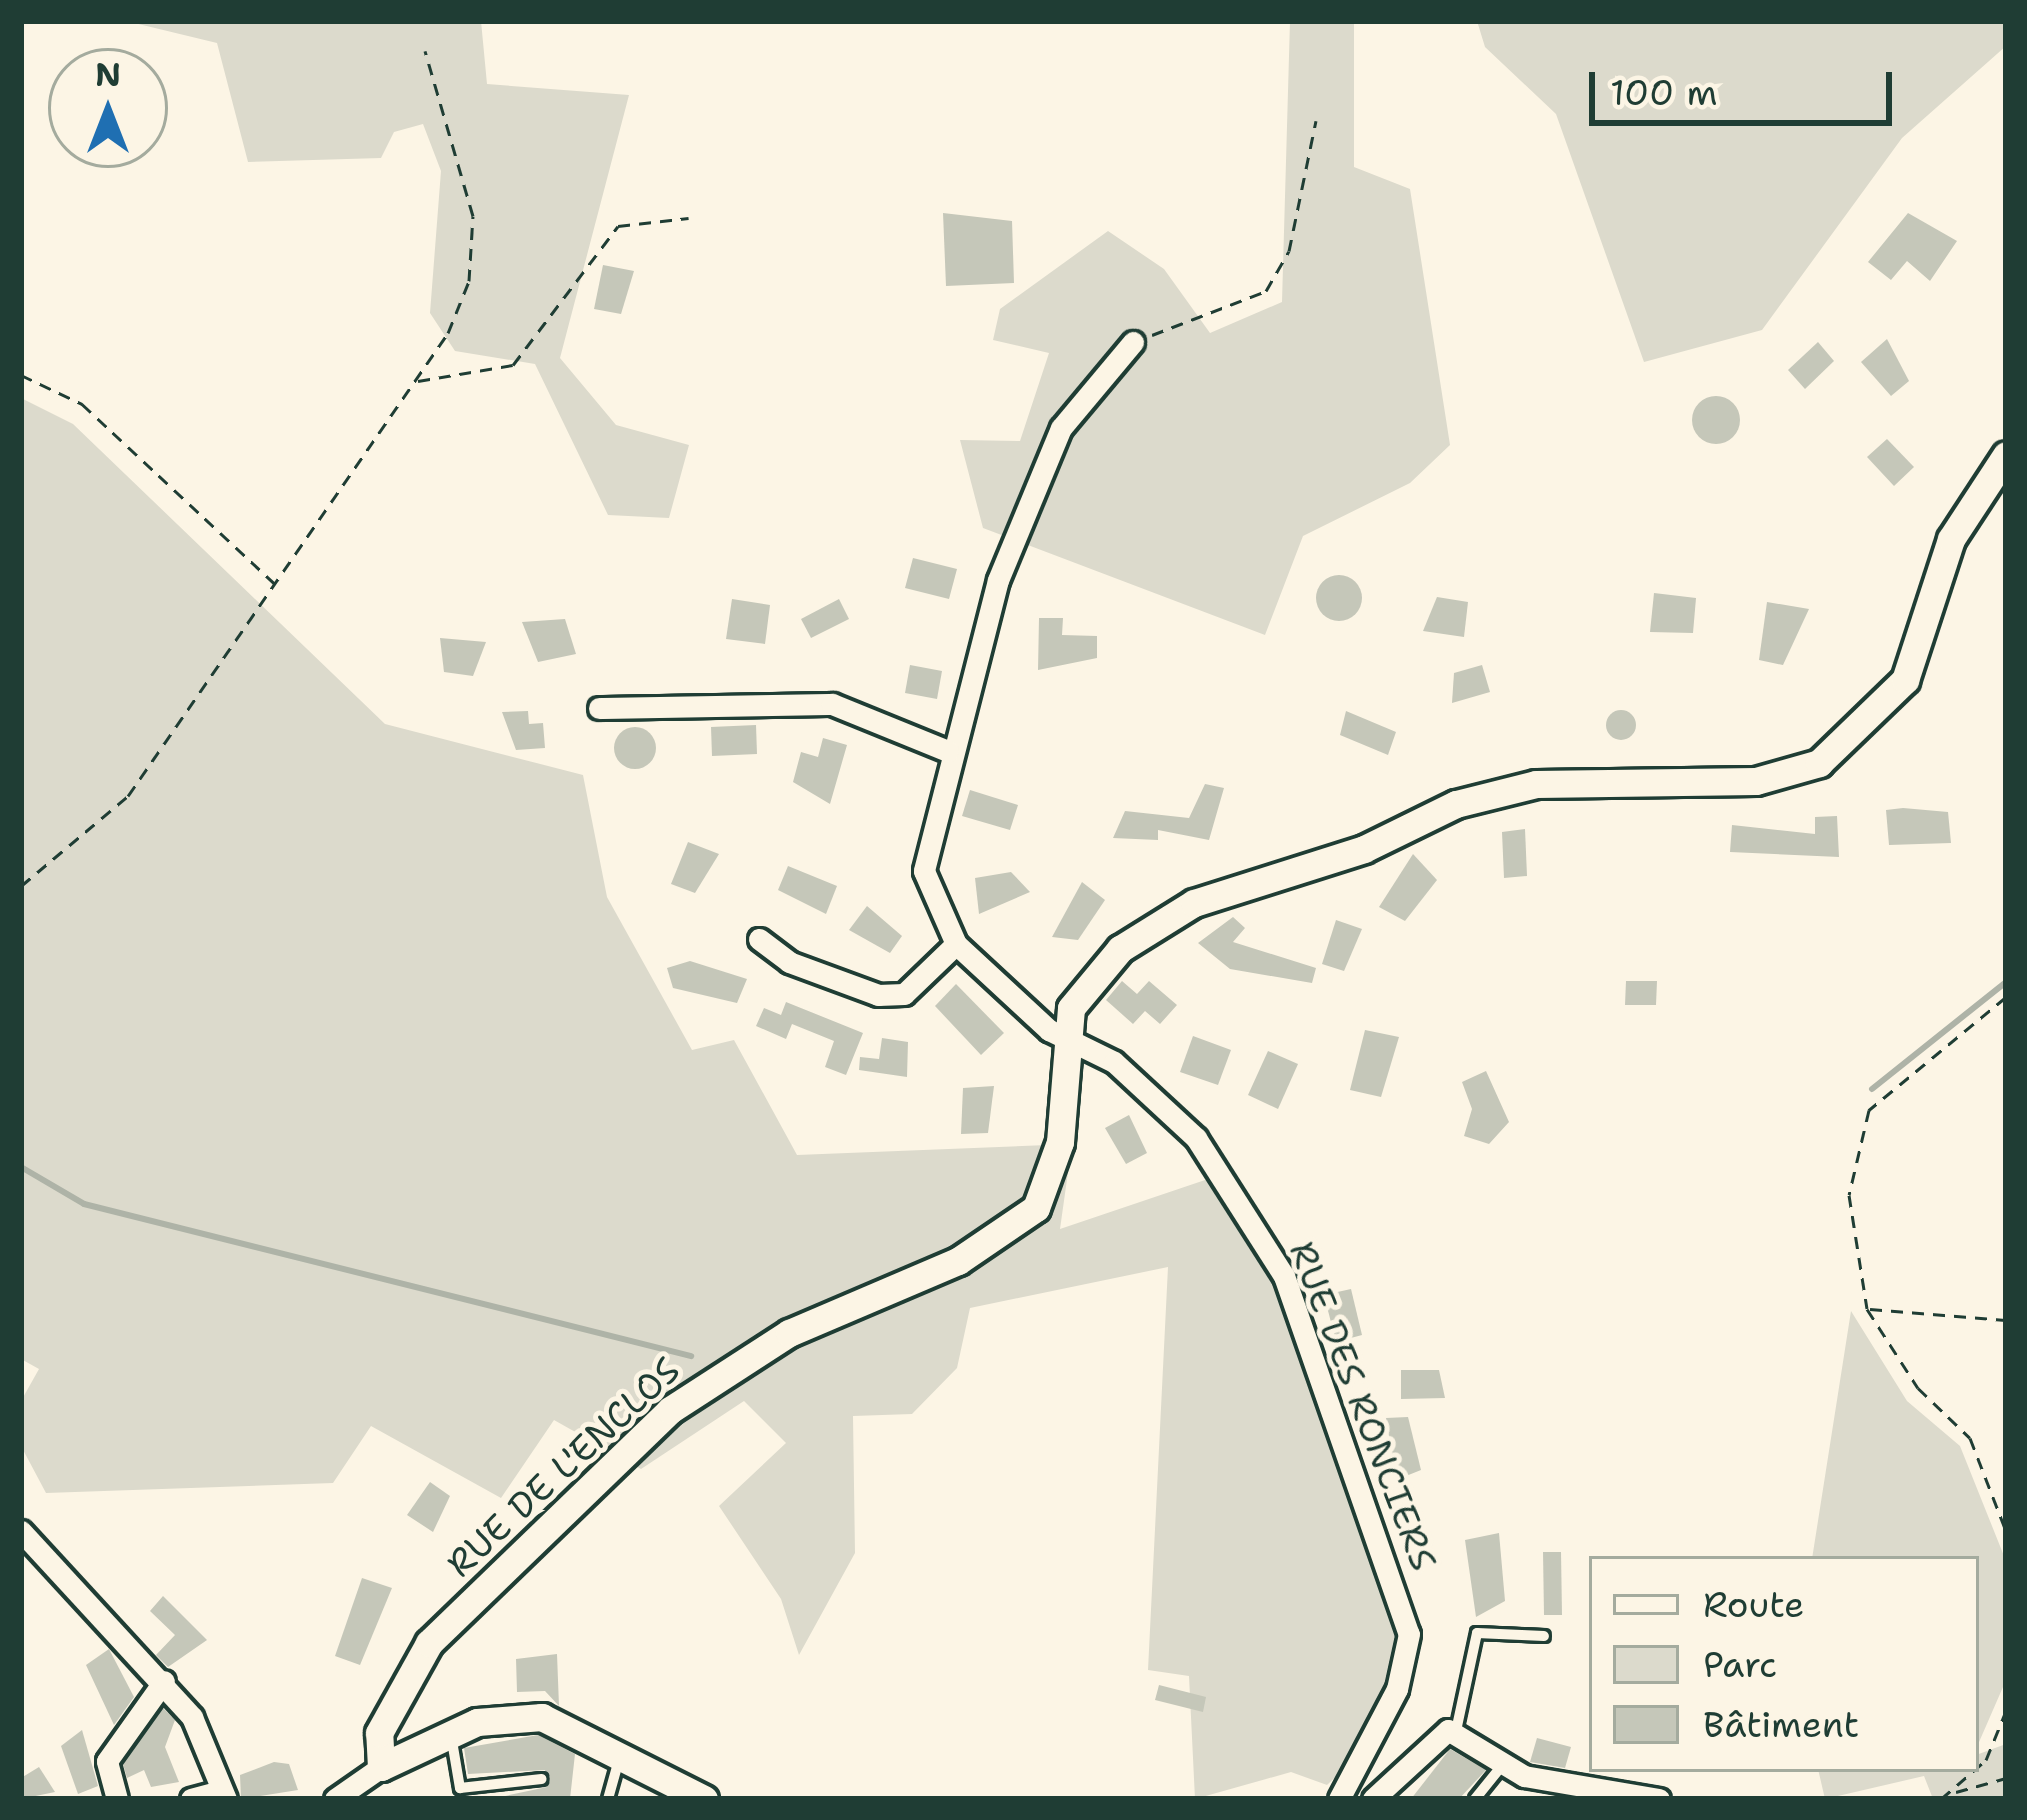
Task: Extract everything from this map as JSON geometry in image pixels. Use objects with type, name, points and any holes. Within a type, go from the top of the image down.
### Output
[{"type":"street","points":[[759,938],[789,962],[878,995],[904,994],[956,944],[925,871],[948,751],[998,580],[1061,428],[1133,342]]},
{"type":"street","points":[[1063,1035],[1091,976],[1152,925],[1456,804],[1536,784],[1756,781],[1819,763],[1905,680],[1951,538],[2006,455]]},
{"type":"street","points":[[599,708],[832,704],[948,751]]},
{"type":"street","name":"RUE DES RONCIERS","points":[[956,944],[1063,1035],[1164,1106],[1252,1216],[1396,1579],[1408,1658],[1339,1799]]},
{"type":"street","name":"RUE DE L'ENCLOS","points":[[381,1768],[388,1708],[429,1643],[670,1410],[789,1334],[958,1262],[1036,1208],[1060,1142],[1063,1035]]},
{"type":"street","points":[[21,1532],[164,1681],[192,1717],[223,1795],[191,1799]]},
{"type":"street","points":[[117,1799],[107,1761],[164,1681]]},
{"type":"street","points":[[335,1799],[451,1731],[542,1717],[704,1799]]},
{"type":"street","points":[[1373,1799],[1456,1731],[1500,1768],[1659,1799]]},
{"type":"lane","points":[[1456,1731],[1477,1633],[1544,1636]]},
{"type":"lane","points":[[451,1731],[460,1788],[542,1779]]},
{"type":"lane","points":[[608,1799],[621,1753]]},
{"type":"lane","points":[[1475,1799],[1500,1768]]},
{"type":"path","points":[[21,886],[128,796],[278,587],[416,381],[469,281],[473,216],[425,51]]},
{"type":"path","points":[[1133,342],[1266,291],[1288,251],[1316,121]]},
{"type":"path","points":[[416,381],[513,365],[618,226],[689,218]]},
{"type":"path","points":[[21,374],[82,404],[278,587]]},
{"type":"path","points":[[2006,997],[1869,1110],[1849,1195],[1867,1309],[1918,1388],[1970,1438],[2006,1531]]},
{"type":"path","points":[[1867,1309],[2006,1319]]},
{"type":"path","points":[[1979,1767],[2006,1711]]},
{"type":"path","points":[[1954,1792],[1974,1772]]},
{"type":"path","points":[[1941,1799],[2006,1778]]},
{"type":"green space","points":[[126,21],[481,21],[487,84],[629,95],[560,358],[616,425],[689,445],[669,518],[608,515],[535,364],[455,351],[430,313],[441,171],[423,124],[394,132],[381,158],[248,162],[217,43]]},
{"type":"green space","points":[[1290,21],[1354,21],[1354,167],[1410,189],[1450,445],[1410,483],[1303,536],[1265,635],[983,528],[960,440],[1020,441],[1049,353],[993,340],[1000,309],[1108,231],[1164,269],[1210,333],[1282,302]]},
{"type":"green space","points":[[1477,21],[2006,21],[2006,46],[1902,138],[1762,330],[1644,362],[1556,114],[1485,47]]},
{"type":"green space","points":[[21,398],[73,424],[385,724],[583,775],[607,897],[692,1050],[734,1040],[797,1155],[1072,1144],[1060,1229],[1214,1177],[1277,1287],[1393,1584],[1402,1655],[1346,1767],[1327,1785],[1291,1772],[1195,1799],[1189,1676],[1148,1670],[1168,1267],[970,1308],[957,1368],[912,1414],[853,1416],[855,1553],[799,1655],[781,1599],[719,1506],[786,1443],[744,1401],[641,1469],[554,1420],[501,1498],[371,1426],[333,1483],[46,1493],[21,1446],[21,1401],[39,1369],[21,1359]]},
{"type":"green space","points":[[1851,1311],[1907,1401],[1960,1446],[2006,1561],[2003,1687],[1979,1742],[1979,1556],[1812,1556]]},
{"type":"green space","points":[[2006,1744],[2006,1799],[1933,1799],[1924,1776],[1825,1799],[1819,1772],[1979,1772],[1979,1754]]},
{"type":"building","points":[[943,213],[1012,221],[1014,283],[946,286]]},
{"type":"building","points":[[1908,213],[1957,241],[1930,281],[1907,261],[1891,280],[1868,262]]},
{"type":"building","points":[[603,265],[634,271],[621,314],[594,309]]},
{"type":"building","points":[[1887,339],[1909,381],[1891,396],[1861,362]]},
{"type":"building","points":[[1818,342],[1834,361],[1805,389],[1788,370]]},
{"type":"building","points":[[1716,396],[1733,403],[1740,420],[1733,437],[1716,444],[1699,437],[1692,420],[1699,403]]},
{"type":"building","points":[[1887,439],[1914,467],[1894,486],[1867,457]]},
{"type":"building","points":[[913,558],[957,569],[949,599],[905,588]]},
{"type":"building","points":[[1339,575],[1356,581],[1362,598],[1356,615],[1339,621],[1322,615],[1316,598],[1322,581]]},
{"type":"building","points":[[1654,593],[1696,598],[1693,633],[1650,632]]},
{"type":"building","points":[[1437,597],[1468,602],[1464,637],[1423,631]]},
{"type":"building","points":[[732,599],[770,605],[765,644],[726,639]]},
{"type":"building","points":[[839,599],[849,619],[811,638],[801,619]]},
{"type":"building","points":[[1767,602],[1809,609],[1783,665],[1759,660]]},
{"type":"building","points":[[1039,618],[1063,618],[1062,635],[1097,636],[1097,658],[1038,670]]},
{"type":"building","points":[[565,619],[576,654],[538,662],[522,622]]},
{"type":"building","points":[[440,638],[486,642],[473,676],[444,672]]},
{"type":"building","points":[[910,665],[942,671],[937,699],[905,693]]},
{"type":"building","points":[[1482,665],[1490,692],[1452,703],[1454,673]]},
{"type":"building","points":[[1621,710],[1632,714],[1636,725],[1632,736],[1621,740],[1610,736],[1606,725],[1610,714]]},
{"type":"building","points":[[528,711],[529,724],[543,723],[545,748],[516,750],[502,712]]},
{"type":"building","points":[[1346,711],[1396,732],[1388,755],[1340,735]]},
{"type":"building","points":[[756,725],[757,754],[712,756],[711,727]]},
{"type":"building","points":[[635,727],[650,733],[656,748],[650,763],[635,769],[620,763],[614,748],[620,733]]},
{"type":"building","points":[[823,738],[847,745],[830,804],[793,782],[801,752],[818,757]]},
{"type":"building","points":[[1205,784],[1224,788],[1209,840],[1158,830],[1158,840],[1113,838],[1125,811],[1189,818]]},
{"type":"building","points":[[970,790],[1018,805],[1010,830],[962,816]]},
{"type":"building","points":[[1886,810],[1948,812],[1951,843],[1889,845]]},
{"type":"building","points":[[1837,816],[1839,857],[1730,852],[1732,825],[1815,834],[1815,817]]},
{"type":"building","points":[[1525,829],[1527,876],[1504,878],[1502,832]]},
{"type":"building","points":[[688,842],[719,854],[695,893],[671,884]]},
{"type":"building","points":[[1413,854],[1437,880],[1405,921],[1379,907]]},
{"type":"building","points":[[788,866],[837,886],[826,914],[778,890]]},
{"type":"building","points":[[1011,872],[1030,892],[979,914],[975,878]]},
{"type":"building","points":[[1082,882],[1105,900],[1078,940],[1052,937]]},
{"type":"building","points":[[867,906],[902,936],[890,953],[849,930]]},
{"type":"building","points":[[1233,917],[1245,928],[1233,942],[1316,968],[1312,983],[1230,969],[1198,943]]},
{"type":"building","points":[[1336,920],[1362,929],[1344,971],[1322,964]]},
{"type":"building","points":[[690,961],[747,979],[737,1003],[673,988],[667,968]]},
{"type":"building","points":[[1122,981],[1137,994],[1149,981],[1177,1005],[1160,1024],[1145,1011],[1133,1024],[1106,1000]]},
{"type":"building","points":[[1626,981],[1657,981],[1656,1005],[1625,1005]]},
{"type":"building","points":[[956,984],[1004,1033],[981,1055],[935,1006]]},
{"type":"building","points":[[786,1002],[863,1033],[846,1075],[825,1067],[834,1041],[792,1024],[786,1039],[756,1026],[764,1008],[781,1015]]},
{"type":"building","points":[[1365,1030],[1399,1037],[1381,1097],[1350,1090]]},
{"type":"building","points":[[1193,1036],[1231,1050],[1218,1085],[1180,1072]]},
{"type":"building","points":[[882,1038],[908,1042],[907,1077],[859,1070],[860,1057],[879,1059]]},
{"type":"building","points":[[1268,1051],[1298,1064],[1278,1109],[1248,1095]]},
{"type":"building","points":[[1486,1071],[1509,1122],[1489,1144],[1464,1136],[1472,1109],[1462,1082]]},
{"type":"building","points":[[994,1086],[988,1133],[961,1134],[963,1088]]},
{"type":"building","points":[[1129,1115],[1147,1153],[1126,1164],[1105,1128]]},
{"type":"building","points":[[1351,1289],[1362,1335],[1336,1342],[1324,1295]]},
{"type":"building","points":[[1401,1370],[1439,1370],[1445,1398],[1401,1399]]},
{"type":"building","points":[[1408,1417],[1421,1470],[1396,1480],[1386,1418]]},
{"type":"building","points":[[430,1482],[450,1496],[433,1532],[407,1515]]},
{"type":"building","points":[[1499,1533],[1505,1601],[1476,1617],[1465,1540]]},
{"type":"building","points":[[1543,1552],[1561,1552],[1562,1615],[1544,1615]]},
{"type":"building","points":[[362,1578],[392,1588],[360,1665],[335,1656]]},
{"type":"building","points":[[163,1596],[207,1640],[168,1667],[156,1655],[175,1635],[150,1611]]},
{"type":"building","points":[[109,1649],[134,1697],[114,1725],[86,1665]]},
{"type":"building","points":[[557,1654],[559,1706],[545,1691],[517,1692],[516,1659]]},
{"type":"building","points":[[1159,1685],[1206,1697],[1203,1712],[1155,1700]]},
{"type":"building","points":[[163,1708],[175,1720],[165,1747],[179,1782],[151,1787],[144,1770],[127,1778],[123,1764]]},
{"type":"building","points":[[82,1730],[98,1786],[78,1794],[61,1746]]},
{"type":"building","points":[[538,1735],[575,1754],[570,1799],[491,1799],[547,1787],[545,1770],[468,1774],[464,1748]]},
{"type":"building","points":[[1537,1738],[1571,1747],[1565,1768],[1530,1762]]},
{"type":"building","points":[[1450,1749],[1486,1770],[1459,1799],[1411,1799]]},
{"type":"building","points":[[274,1762],[289,1764],[298,1790],[241,1799],[240,1775]]},
{"type":"building","points":[[39,1767],[55,1792],[21,1799],[21,1778]]},
{"type":"waterway","points":[[1872,1089],[2006,982]]},
{"type":"waterway","points":[[21,1167],[84,1204],[691,1356]]}]
